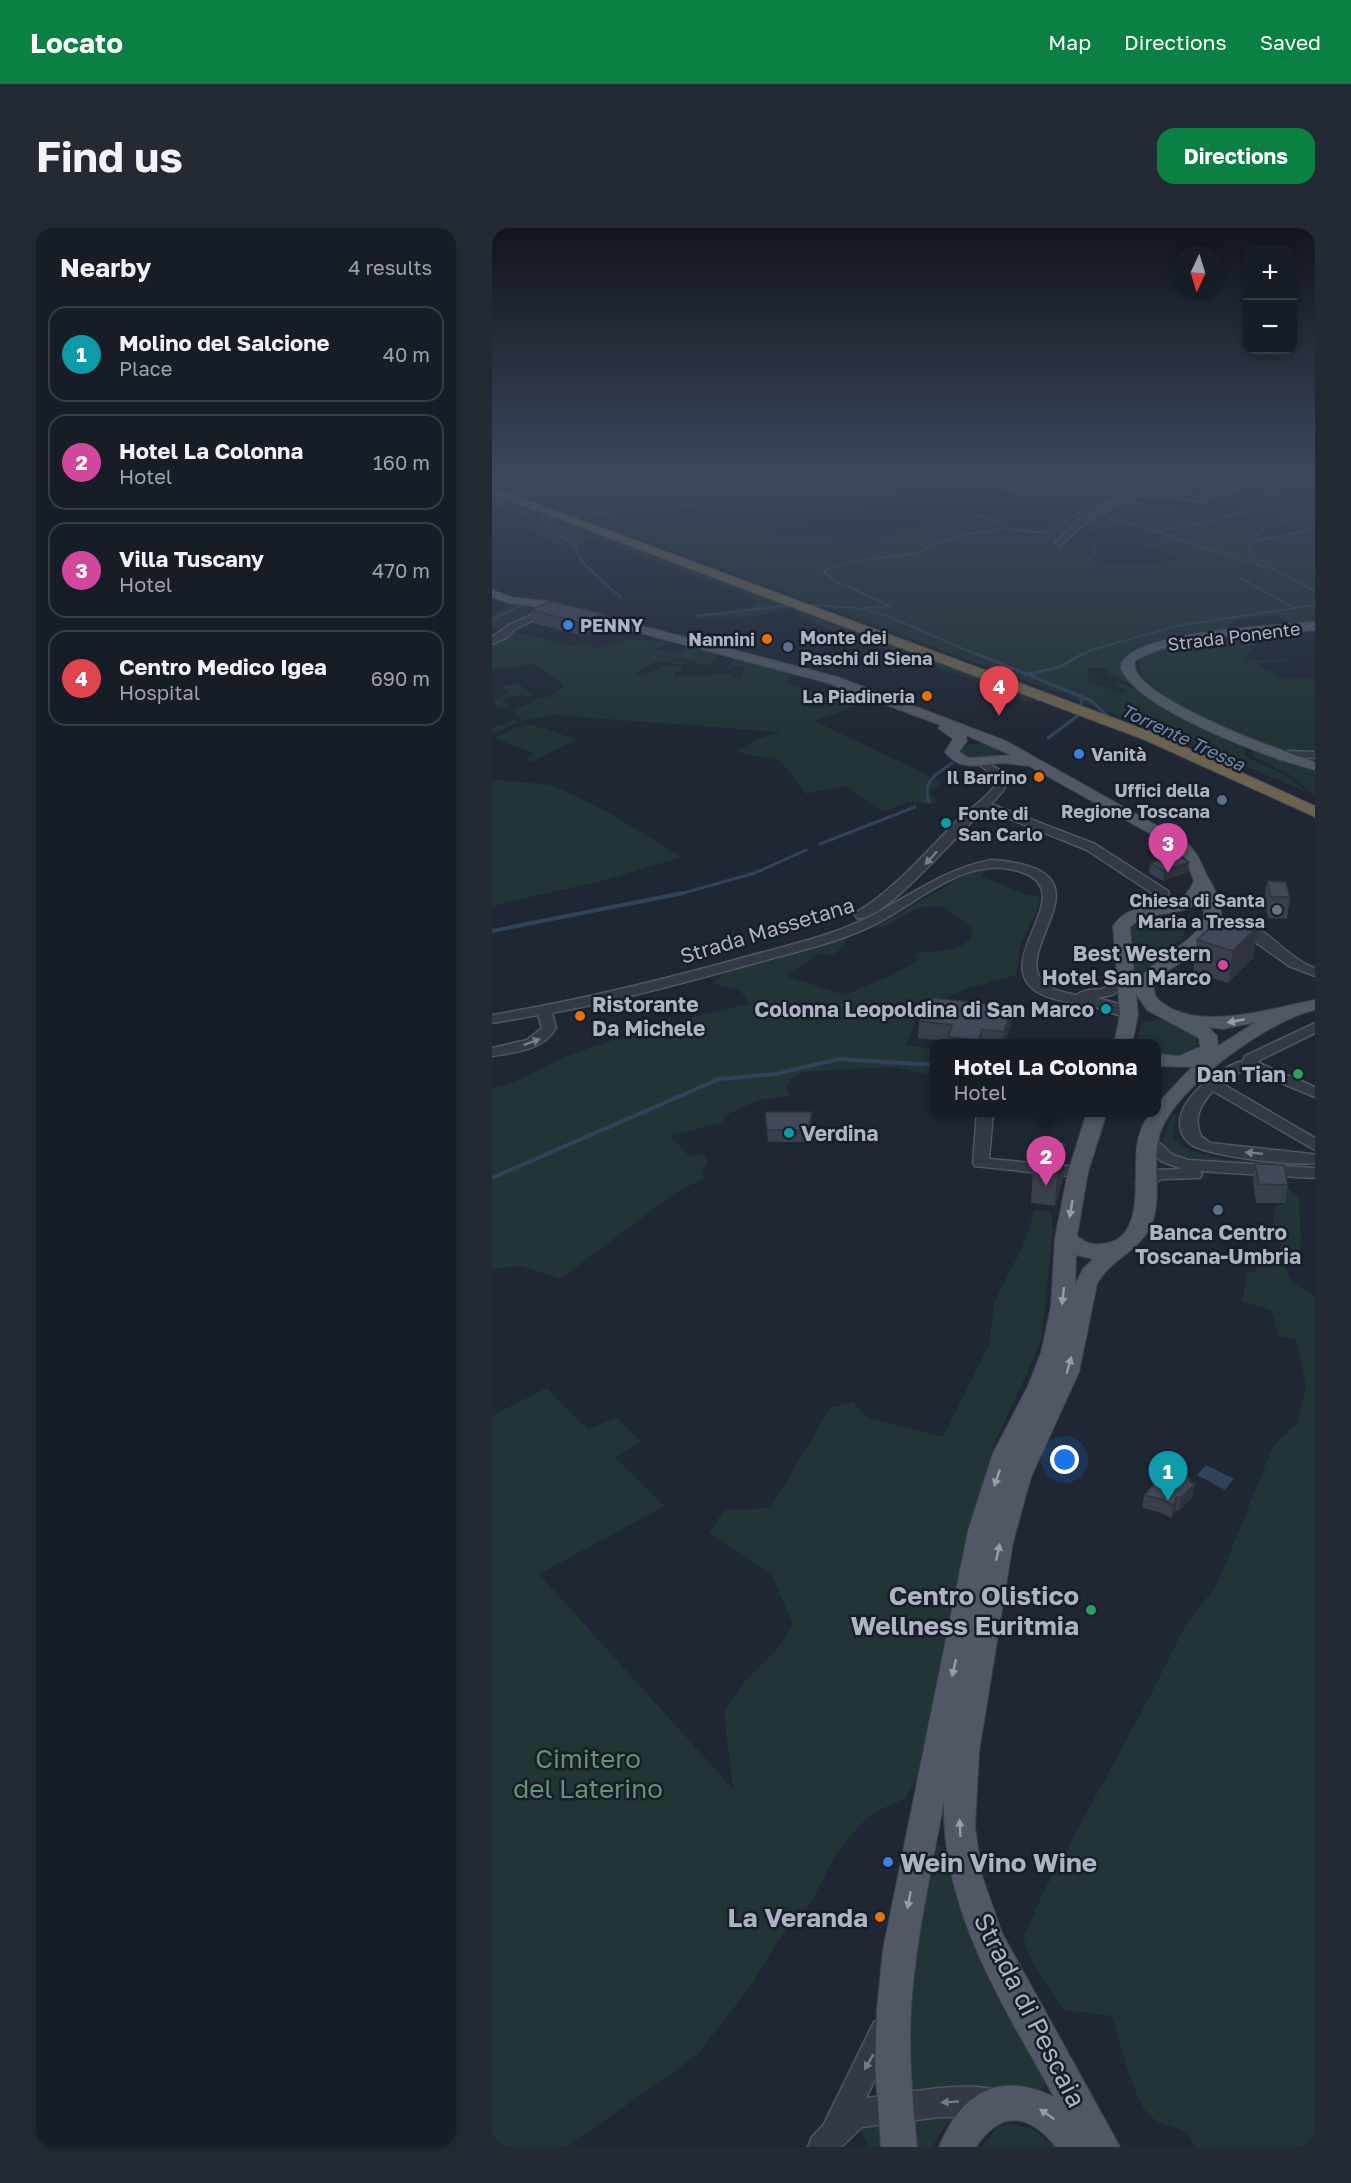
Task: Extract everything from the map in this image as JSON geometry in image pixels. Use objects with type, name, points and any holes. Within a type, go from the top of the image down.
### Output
[{"type":"highway","points":[[691,562],[1112,717],[1212,757],[1313,805]]},
{"type":"main road","points":[[492,597],[800,674],[956,732],[960,737],[952,752],[959,759],[983,763],[1004,755],[1033,763],[1181,845],[1194,860],[1202,881],[1209,890],[1212,913],[1204,932],[1148,978],[1144,994],[1149,1002],[1170,1016],[1205,1032],[1210,1040],[1207,1053]]},
{"type":"main road","points":[[492,597],[550,606],[804,670],[1001,744],[1004,755]]},
{"type":"main road","name":"Strada Ponente","points":[[1315,626],[1165,643],[1138,653],[1127,662],[1131,676],[1148,690],[1230,737],[1281,757],[1315,766]]},
{"type":"main road","points":[[956,745],[971,741],[989,741]]},
{"type":"main road","points":[[1191,942],[1194,930],[1188,916],[1198,896],[1202,881]]},
{"type":"main road","points":[[1126,1039],[1130,1015],[1121,926],[1130,917],[1147,913],[1188,916],[1212,913]]},
{"type":"main road","points":[[1170,1016],[1199,1022],[1223,1023],[1315,1005]]},
{"type":"main road","name":"Strada di Pescaia","points":[[1161,1060],[1181,1062],[1207,1053],[1236,1041],[1293,1009]]},
{"type":"main road","name":"Strada di Pescaia","points":[[1161,1108],[1198,1070],[1236,1041]]},
{"type":"main road","name":"Strada di Pescaia","points":[[1161,1105],[1178,1076],[1207,1053]]},
{"type":"main road","points":[[899,2147],[895,2108],[894,2010],[907,1911],[981,1531],[1006,1453],[1039,1388],[1053,1353],[1065,1278],[1066,1238],[1078,1172],[1096,1117]]},
{"type":"main road","name":"Strada di Pescaia","points":[[1102,2147],[1022,2005],[984,1930],[967,1879],[959,1824],[965,1745],[997,1555],[1012,1494],[1031,1446],[1066,1376],[1086,1283],[1099,1265],[1122,1246],[1140,1225],[1144,1205],[1148,1141],[1155,1117]]},
{"type":"main road","points":[[1066,1238],[1079,1249],[1090,1253],[1122,1246]]},
{"type":"main road","points":[[957,2147],[972,2121],[985,2110],[1005,2102],[1021,2103],[1048,2113],[1078,2147]]},
{"type":"street","points":[[492,641],[503,636],[512,627],[549,610]]},
{"type":"street","points":[[1281,757],[1289,754],[1315,755]]},
{"type":"street","points":[[797,947],[856,918],[888,898],[911,879],[971,815],[984,805],[1005,778],[983,763]]},
{"type":"street","points":[[984,805],[1091,847],[1163,894]]},
{"type":"street","name":"Strada Massetana","points":[[492,1019],[544,1011],[669,983],[797,947],[869,923],[962,869],[987,864],[1009,865],[1036,874],[1047,883],[1049,897],[1047,914],[1028,958],[1027,967],[1036,984],[1061,994],[1110,1005],[1130,1015]]},
{"type":"street","points":[[1212,913],[1245,927],[1288,961],[1315,972]]},
{"type":"street","name":"Strada Massetana","points":[[1061,994],[1100,994],[1127,980]]},
{"type":"street","points":[[492,1052],[528,1044],[545,1036],[549,1028],[544,1011]]},
{"type":"street","points":[[1252,1066],[1250,1059],[1315,1027]]},
{"type":"street","points":[[1314,1161],[1220,1151],[1198,1143],[1190,1130],[1190,1114],[1193,1105],[1212,1084],[1233,1067],[1252,1066],[1315,1092]]},
{"type":"street","points":[[1212,1084],[1314,1161]]},
{"type":"street","points":[[985,1117],[981,1163],[1078,1172]]},
{"type":"street","points":[[1148,1141],[1167,1158],[1186,1165],[1291,1172],[1314,1161]]},
{"type":"street","points":[[1226,1174],[1314,1161]]},
{"type":"street","points":[[1144,1183],[1164,1173],[1226,1174],[1315,1180]]},
{"type":"street","points":[[832,2144],[894,2010]]},
{"type":"street","points":[[832,2144],[853,2115],[953,2102],[1005,2102]]},
{"type":"green space","points":[[657,562],[675,562],[1040,698],[1025,702],[991,683],[980,683],[800,618],[794,609],[744,618],[704,620],[697,617],[699,614],[747,608],[758,602],[754,598]]},
{"type":"green space","points":[[702,562],[1100,562],[1137,564],[1163,562],[1315,562],[1315,624],[1211,634],[1152,645],[1132,652],[1122,660],[1121,664],[1125,675],[1137,687],[1111,675],[1107,668],[1087,668],[1090,676],[1086,679],[1121,693],[1128,692],[1112,683],[1117,681],[1153,697],[1245,748],[1246,757],[1284,774],[1306,791],[1115,714]],"holes":[[[1276,615],[1289,623],[1229,629],[1228,625],[1238,620]]]},
{"type":"green space","points":[[512,605],[540,610],[505,626],[492,629],[492,615]]},
{"type":"green space","points":[[1315,629],[1315,631],[1254,641],[1255,646],[1244,660],[1300,660],[1259,663],[1266,671],[1274,671],[1273,674],[1285,679],[1315,679],[1315,754],[1273,750],[1243,739],[1164,695],[1140,670],[1140,660],[1147,654],[1165,648]]},
{"type":"green space","points":[[513,631],[571,647],[580,643],[600,648],[626,639],[671,642],[655,649],[675,654],[689,647],[719,654],[710,665],[697,664],[697,661],[680,658],[670,661],[686,662],[685,664],[654,662],[635,674],[642,677],[663,666],[683,667],[681,672],[675,672],[674,676],[708,677],[716,673],[732,673],[733,677],[741,677],[745,666],[733,666],[727,669],[735,658],[792,674],[787,683],[830,698],[852,697],[848,701],[858,705],[815,721],[942,782],[930,793],[937,801],[934,804],[908,802],[883,812],[844,786],[806,794],[781,761],[736,752],[759,738],[781,732],[553,715],[518,722],[522,719],[512,711],[533,702],[529,701],[552,696],[564,685],[534,664],[492,670],[492,644],[502,640]]},
{"type":"green space","points":[[518,683],[533,696],[523,694],[503,700],[510,707],[506,709],[497,707],[493,700],[509,693],[502,686]]},
{"type":"green space","points":[[514,719],[518,722],[492,735],[492,727],[506,724]]},
{"type":"green space","points":[[527,725],[578,739],[532,762],[526,759],[535,754],[494,738],[516,727]]},
{"type":"green space","points":[[980,743],[999,749],[999,755],[967,758],[959,754],[963,746]]},
{"type":"green space","points":[[1251,752],[1315,771],[1315,796],[1292,776],[1254,757]]},
{"type":"green space","points":[[492,781],[552,785],[608,812],[682,857],[605,880],[492,906]]},
{"type":"green space","points":[[984,868],[986,871],[981,876],[1027,895],[1040,896],[1039,905],[1020,947],[1016,975],[969,988],[920,1008],[906,1045],[930,1048],[930,1074],[889,1067],[802,1072],[786,1085],[790,1096],[759,1100],[724,1116],[724,1122],[670,1136],[689,1156],[702,1153],[709,1162],[702,1171],[703,1179],[678,1191],[560,1279],[520,1266],[492,1269],[492,1088],[514,1082],[597,1045],[749,1004],[741,991],[713,983],[726,972],[848,936],[845,946],[831,956],[820,953],[786,976],[844,995],[892,975],[918,960],[915,954],[958,947],[970,937],[973,929],[943,906],[929,906],[914,910],[884,927],[875,927],[972,871]]},
{"type":"green space","points":[[1147,918],[1172,920],[1185,929],[1184,936],[1135,980],[1131,929],[1137,922]]},
{"type":"green space","points":[[1161,1019],[1185,1028],[1197,1036],[1196,1048],[1177,1055],[1161,1054],[1161,1039],[1138,1039],[1141,1023]]},
{"type":"green space","points":[[1180,1113],[1185,1113],[1185,1115],[1180,1114],[1175,1117],[1173,1137],[1183,1146],[1196,1152],[1227,1159],[1290,1159],[1289,1166],[1226,1164],[1178,1157],[1167,1151],[1162,1140],[1172,1116]]},
{"type":"green space","points":[[1281,1183],[1299,1197],[1301,1245],[1283,1264],[1290,1279],[1315,1296],[1315,2147],[1196,2147],[1180,2129],[1158,2121],[1145,2110],[1133,2085],[1112,2016],[1064,2010],[1033,1964],[1023,1937],[1044,1891],[1147,1702],[1185,1626],[1217,1585],[1273,1446],[1297,1424],[1306,1387],[1296,1340],[1279,1336],[1271,1310],[1242,1302],[1247,1273],[1256,1271],[1258,1258],[1280,1251],[1280,1239],[1273,1223],[1274,1207],[1285,1203]]},
{"type":"green space","name":"Cimitero del Laterino","points":[[1035,1210],[1051,1212],[1053,1230],[1041,1342],[994,1445],[970,1524],[955,1612],[916,1783],[904,1799],[877,1811],[865,1820],[837,1852],[810,1904],[778,1941],[750,1987],[697,2055],[567,2147],[492,2147],[492,1416],[547,1388],[588,1430],[616,1417],[641,1442],[615,1457],[665,1506],[539,1574],[733,1789],[724,1712],[746,1680],[779,1647],[793,1624],[771,1574],[709,1533],[724,1510],[770,1508],[830,1408],[853,1402],[867,1418],[943,1437],[989,1345],[994,1303],[1023,1246]]},
{"type":"green space","points":[[938,1845],[943,1847],[949,1855],[1047,2081],[1043,2089],[1034,2091],[990,2088],[912,2092],[907,2056],[917,1941],[933,1855]]},
{"type":"green space","points":[[954,2113],[955,2117],[943,2129],[932,2147],[914,2147],[914,2118]]},
{"type":"green space","points":[[1008,2123],[1031,2128],[1055,2147],[982,2147],[998,2126]]},
{"type":"green space","points":[[880,2124],[882,2147],[868,2147],[859,2125]]},
{"type":"water","points":[[1206,1465],[1234,1479],[1225,1490],[1197,1475]]},
{"type":"building","points":[[551,601],[603,614],[582,623],[531,610]]},
{"type":"building","points":[[1176,854],[1189,862],[1164,871],[1150,863]]},
{"type":"building","points":[[1267,881],[1286,882],[1290,897],[1271,897]]},
{"type":"building","points":[[1222,916],[1258,926],[1233,951],[1197,940]]},
{"type":"building","points":[[928,997],[1012,1007],[1004,1032],[982,1029],[979,1039],[948,1037],[952,1025],[919,1021]]},
{"type":"building","points":[[765,1112],[812,1112],[808,1130],[767,1130]]},
{"type":"building","points":[[1041,1141],[1065,1143],[1057,1172],[1033,1168]]},
{"type":"building","points":[[1255,1164],[1284,1165],[1288,1185],[1259,1184]]},
{"type":"building","points":[[1168,1468],[1190,1478],[1190,1482],[1195,1484],[1180,1498],[1177,1497],[1173,1505],[1144,1495]]},
{"type":"waterway","name":"Torrente Tressa","points":[[582,562],[621,598]]},
{"type":"waterway","points":[[853,562],[823,570],[833,580],[890,606],[865,608]]},
{"type":"waterway","points":[[1249,562],[1273,569]]},
{"type":"waterway","points":[[1264,562],[1272,565],[1273,569]]},
{"type":"waterway","points":[[1273,569],[1315,591]]},
{"type":"waterway","points":[[1239,577],[1294,608]]},
{"type":"waterway","name":"Torrente Tressa","points":[[801,604],[856,608],[885,615],[980,656]]},
{"type":"waterway","name":"Torrente Tressa","points":[[696,616],[793,605]]},
{"type":"waterway","points":[[1080,656],[1091,650],[1177,626],[1315,605]]},
{"type":"waterway","points":[[492,620],[519,606]]},
{"type":"waterway","name":"Torrente Tressa","points":[[977,654],[1027,674]]},
{"type":"waterway","points":[[1027,674],[1059,667],[1083,654]]},
{"type":"waterway","name":"Torrente Tressa","points":[[1027,674],[1082,697]]},
{"type":"waterway","points":[[1048,738],[1080,714],[1082,697]]},
{"type":"waterway","name":"Torrente Tressa","points":[[1082,697],[1090,700],[1112,720]]},
{"type":"waterway","points":[[929,802],[927,794],[929,783],[952,763]]},
{"type":"waterway","points":[[820,844],[915,807]]},
{"type":"waterway","points":[[676,895],[755,873],[806,850]]},
{"type":"waterway","points":[[492,931],[683,893]]},
{"type":"waterway","points":[[492,1178],[719,1079],[775,1074],[839,1059],[930,1065]]},
{"type":"place","name":"PENNY","points":[[568,625]]},
{"type":"place","name":"Nannini","points":[[767,639]]},
{"type":"place","name":"Monte dei Paschi di Siena","points":[[788,647]]},
{"type":"place","name":"La Piadineria","points":[[927,696]]},
{"type":"place","name":"Centro Medico Igea","points":[[999,716]]},
{"type":"place","name":"Vanità","points":[[1079,754]]},
{"type":"place","name":"Il Barrino","points":[[1039,777]]},
{"type":"place","name":"Uffici della Regione Toscana","points":[[1222,800]]},
{"type":"place","name":"Fonte di San Carlo","points":[[946,823]]},
{"type":"place","name":"Villa Tuscany","points":[[1168,873]]},
{"type":"place","name":"Chiesa di Santa Maria a Tressa","points":[[1277,910]]},
{"type":"place","name":"Best Western Hotel San Marco","points":[[1223,965]]},
{"type":"place","name":"Colonna Leopoldina di San Marco","points":[[1106,1009]]},
{"type":"place","name":"Ristorante Da Michele","points":[[580,1016]]},
{"type":"place","name":"Dan Tian","points":[[1298,1074]]},
{"type":"place","name":"Verdina","points":[[789,1133]]},
{"type":"place","name":"Hotel La Colonna","points":[[1046,1186]]},
{"type":"place","name":"Banca Centro Toscana-Umbria","points":[[1218,1210]]},
{"type":"place","name":"Molino del Salcione","points":[[1168,1501]]},
{"type":"place","name":"Centro Olistico Wellness Euritmia","points":[[1091,1610]]},
{"type":"place","name":"Wein Vino Wine","points":[[888,1862]]},
{"type":"place","name":"La Veranda","points":[[880,1917]]}]
